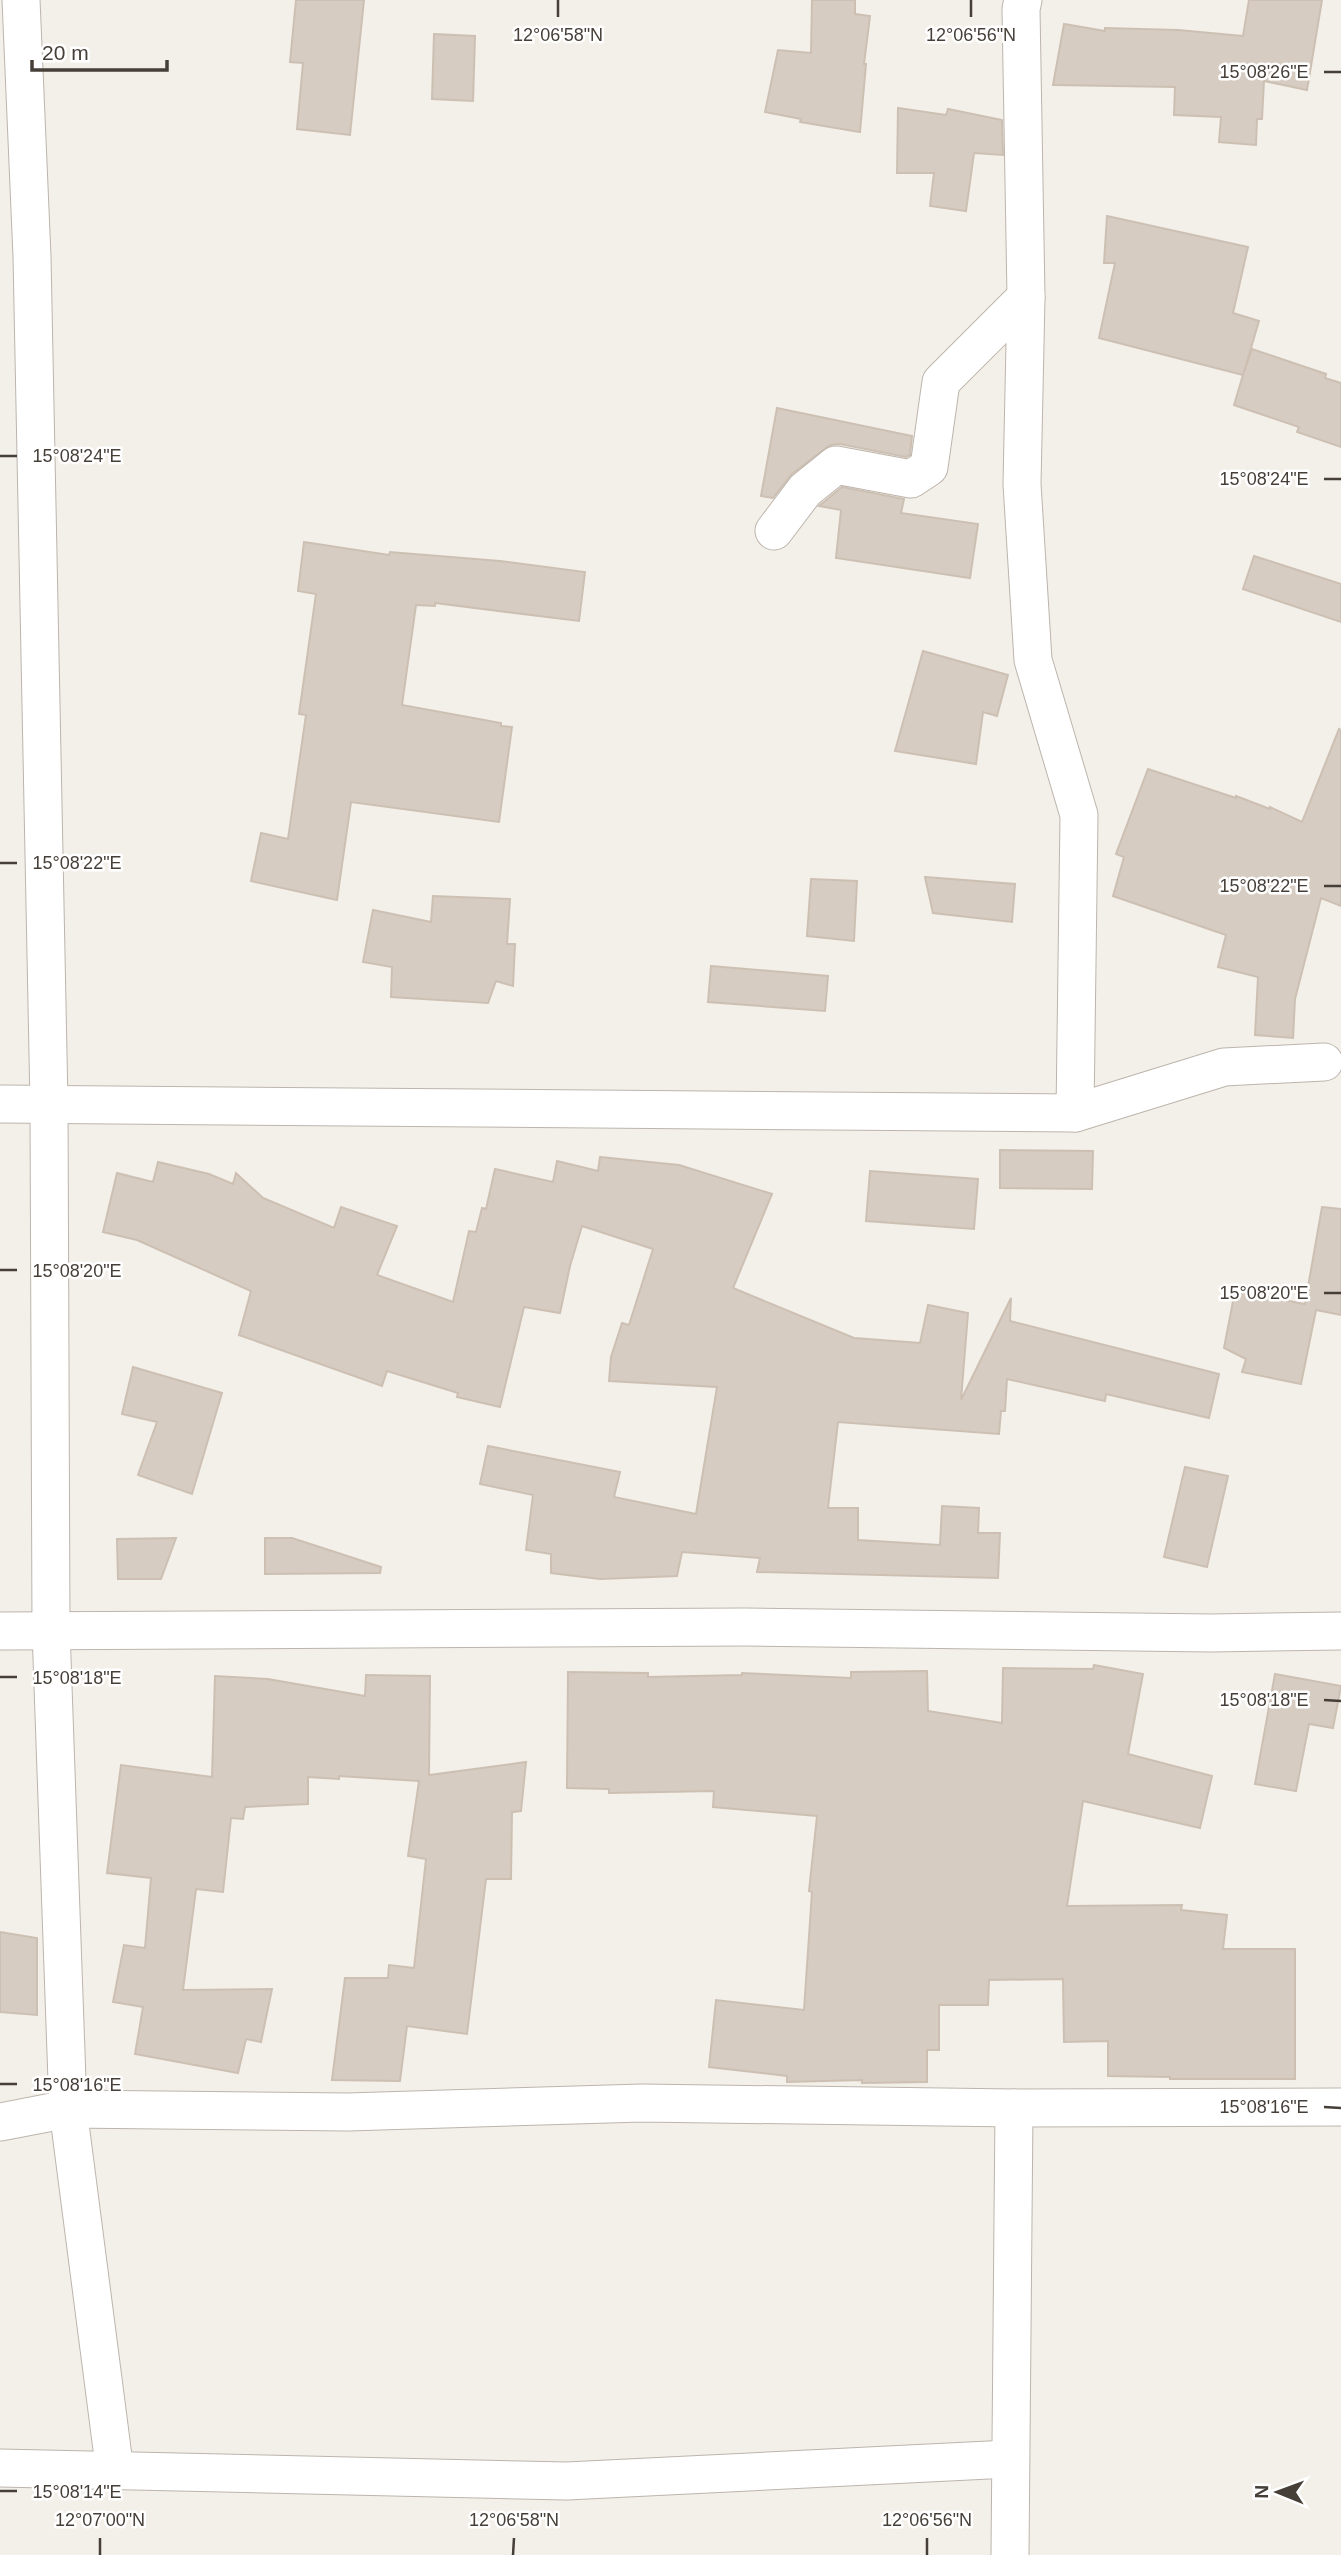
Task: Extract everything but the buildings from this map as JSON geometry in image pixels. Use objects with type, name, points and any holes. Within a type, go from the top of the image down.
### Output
[{"type":"street","points":[[21,0],[32,256],[50,1104],[51,1630],[68,2109],[115,2472]]},
{"type":"street","points":[[1023,0],[1026,297],[1022,484],[1033,660],[1079,815],[1075,1113]]},
{"type":"street","points":[[774,531],[806,490],[836,466],[911,479],[929,467],[941,382],[1026,297]]},
{"type":"street","points":[[0,1104],[1075,1113],[1224,1067],[1324,1062]]},
{"type":"street","points":[[0,1631],[746,1627],[1211,1633],[1341,1631]]},
{"type":"street","points":[[0,2122],[68,2109],[348,2112],[642,2102],[1014,2108],[1341,2107]]},
{"type":"street","points":[[1010,2555],[1014,2108]]},
{"type":"street","points":[[0,2468],[568,2481],[1009,2459]]}]
